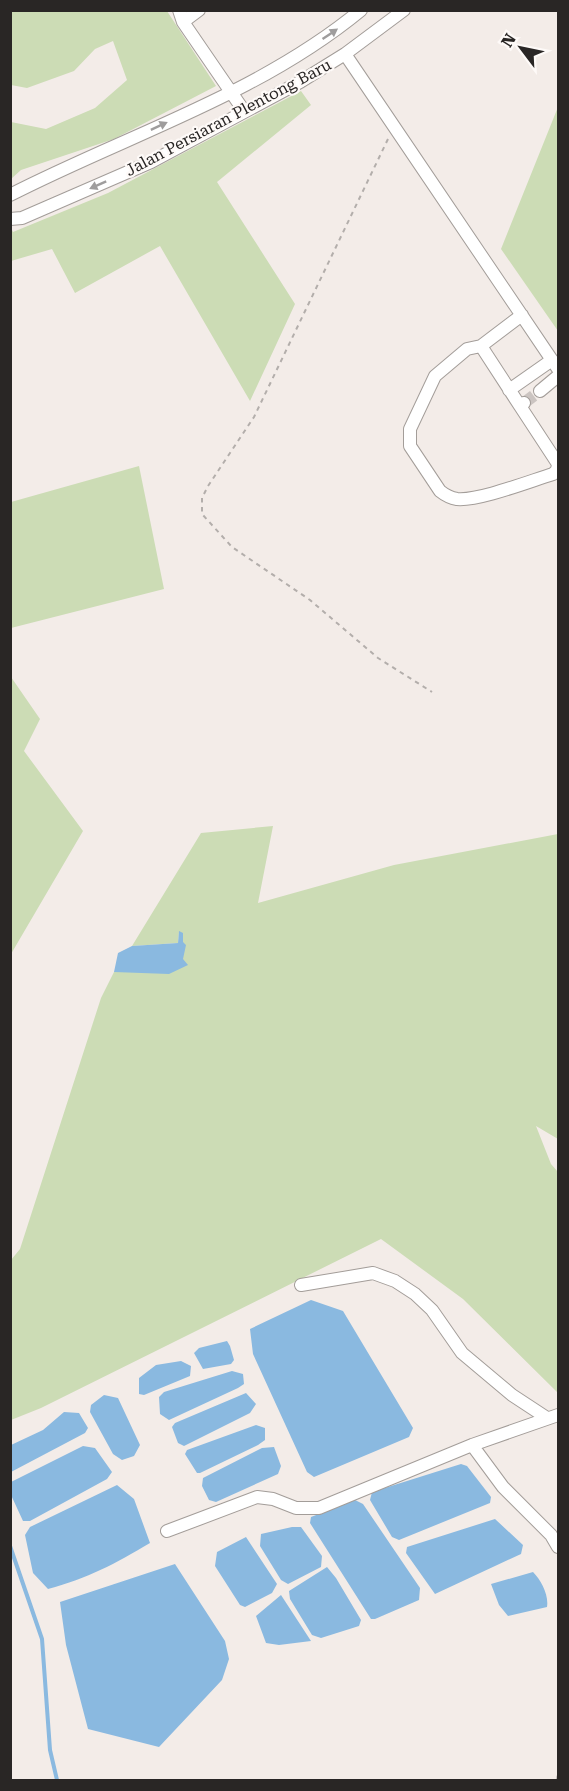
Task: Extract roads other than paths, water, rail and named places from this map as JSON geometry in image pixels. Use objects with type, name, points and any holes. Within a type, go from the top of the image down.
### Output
[{"type":"street","points":[[199,10],[181,16],[244,111]]},
{"type":"street","name":"Jalan Persiaran Plentong Baru","points":[[10,195],[231,93],[343,26],[361,10]]},
{"type":"street","name":"Jalan Persiaran Plentong Baru","points":[[10,219],[22,218],[151,162],[300,82],[345,54],[404,10]]},
{"type":"street","points":[[345,54],[555,364],[509,390]]},
{"type":"street","points":[[481,346],[509,390],[522,404],[558,464],[553,474],[485,494],[457,499],[446,496],[440,491],[410,446],[410,429],[435,376],[467,349],[481,346],[522,315]]},
{"type":"street","points":[[540,391],[558,376]]},
{"type":"street","points":[[301,1284],[373,1273],[395,1281],[415,1294],[432,1310],[462,1353],[470,1360],[512,1395],[553,1417]]},
{"type":"street","points":[[167,1531],[256,1497],[273,1499],[296,1508],[319,1508],[472,1445],[553,1417]]},
{"type":"street","points":[[472,1445],[503,1487],[543,1527],[558,1547]]},
{"type":"water","points":[[179,931],[183,933],[183,942],[186,945],[183,959],[188,965],[169,974],[114,972],[118,953],[132,946],[178,943]]},
{"type":"water","points":[[311,1300],[343,1311],[413,1428],[409,1437],[314,1477],[307,1472],[253,1354],[250,1329]]},
{"type":"water","points":[[227,1341],[234,1360],[231,1364],[203,1369],[194,1353],[199,1348]]},
{"type":"water","points":[[181,1361],[191,1366],[190,1376],[144,1395],[139,1394],[139,1378],[156,1365]]},
{"type":"water","points":[[232,1371],[243,1374],[244,1384],[169,1420],[160,1414],[159,1397],[164,1392]]},
{"type":"water","points":[[246,1393],[256,1404],[250,1413],[184,1446],[178,1443],[172,1427],[175,1423]]},
{"type":"water","points":[[104,1395],[118,1398],[140,1445],[134,1456],[122,1460],[113,1454],[90,1412],[91,1405]]},
{"type":"water","points":[[64,1412],[79,1413],[88,1428],[85,1433],[11,1472],[11,1445],[43,1430]]},
{"type":"water","points":[[256,1425],[265,1428],[265,1440],[200,1473],[197,1473],[185,1454],[187,1450]]},
{"type":"water","points":[[83,1446],[95,1448],[112,1472],[107,1479],[30,1521],[23,1521],[11,1495],[11,1482]]},
{"type":"water","points":[[274,1447],[281,1466],[278,1474],[216,1502],[209,1500],[202,1486],[203,1478],[262,1448]]},
{"type":"water","points":[[461,1464],[467,1466],[491,1497],[490,1503],[399,1540],[392,1537],[370,1500],[372,1492]]},
{"type":"water","points":[[117,1485],[134,1499],[150,1543],[101,1570],[48,1589],[33,1573],[25,1535],[30,1527]]},
{"type":"water","points":[[355,1500],[363,1504],[420,1588],[419,1600],[375,1619],[371,1619],[310,1523],[311,1517]]},
{"type":"water","points":[[495,1519],[523,1545],[521,1554],[435,1594],[406,1553],[407,1547]]},
{"type":"water","points":[[301,1527],[322,1556],[321,1567],[288,1584],[281,1580],[260,1546],[261,1534]]},
{"type":"water","points":[[246,1537],[277,1584],[272,1593],[245,1607],[240,1605],[215,1566],[217,1552]]},
{"type":"water","points":[[175,1564],[225,1641],[229,1659],[222,1680],[159,1747],[88,1729],[66,1645],[60,1602]]},
{"type":"water","points":[[327,1567],[361,1620],[359,1626],[321,1638],[312,1635],[290,1599],[289,1591]]},
{"type":"water","points":[[533,1572],[544,1588],[547,1607],[508,1616],[499,1605],[491,1584]]},
{"type":"water","points":[[281,1595],[311,1641],[279,1645],[266,1643],[256,1616]]},
{"type":"waterway","points":[[10,1546],[42,1639],[50,1750],[57,1780]]},
{"type":"tunnel","points":[[524,403],[540,391]]}]
